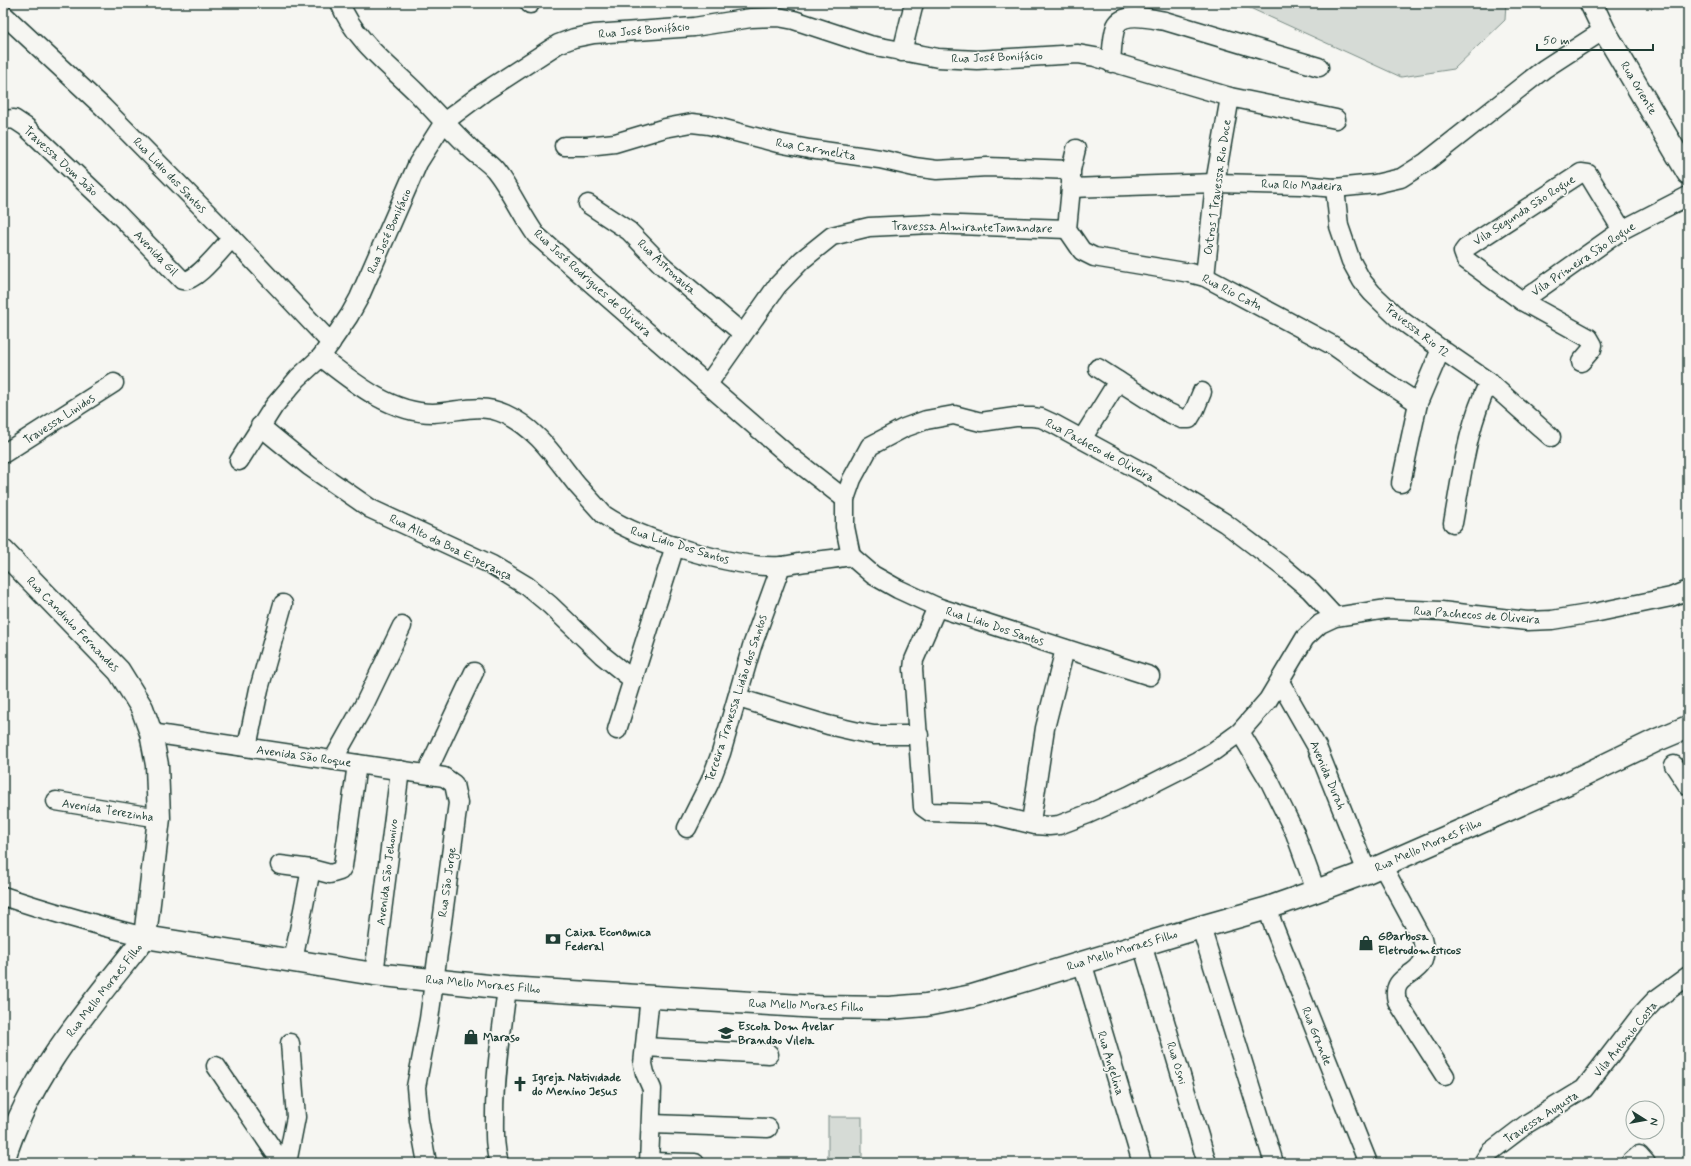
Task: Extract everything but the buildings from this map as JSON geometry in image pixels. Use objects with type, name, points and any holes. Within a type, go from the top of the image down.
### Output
[{"type":"main road","name":"Rua Oriente","points":[[1591,3],[1604,30],[1688,173]]},
{"type":"main road","name":"Rua Candinho Fernandes","points":[[4,557],[95,644],[119,671],[142,708],[151,733],[157,765],[159,818],[145,937]]},
{"type":"main road","name":"Rua Mello Moraes Filho","points":[[3,1162],[10,1137],[29,1098],[50,1061],[76,1025],[145,937],[374,974],[507,988],[818,1008],[889,1008],[926,1005],[1028,985],[1082,962],[1144,953],[1201,926],[1268,908],[1316,891],[1374,868],[1688,727]]},
{"type":"street","name":"Rua José Rodrigues de Oliveira","points":[[340,3],[351,25],[394,73],[416,92],[444,122],[494,170],[514,198],[525,219],[536,235],[786,453],[845,499]]},
{"type":"street","points":[[902,52],[914,3]]},
{"type":"street","name":"Rua Lidio dos Santos","points":[[3,14],[103,107],[232,238],[326,350]]},
{"type":"street","points":[[1111,63],[1117,25],[1121,19],[1140,16],[1166,21],[1319,67]]},
{"type":"street","name":"Rua José Bonifácio","points":[[326,350],[359,298],[418,163],[444,122],[484,92],[558,44],[574,38],[594,34],[694,27],[751,18],[778,17],[794,20],[870,45],[938,58],[965,60],[1078,54],[1095,57],[1111,63],[1230,97],[1336,119]]},
{"type":"street","name":"Rua Rio Madeira","points":[[1071,188],[1215,183],[1301,185],[1335,188],[1375,184],[1401,178],[1426,162],[1544,69],[1604,30]]},
{"type":"street","name":"Outros 1 Travessa Rio Doce","points":[[1205,277],[1215,183],[1230,97]]},
{"type":"street","name":"Travessa Dom João","points":[[3,120],[14,119],[26,127],[116,212]]},
{"type":"street","name":"Rua Carmelita","points":[[564,146],[615,143],[665,128],[692,123],[709,125],[801,148],[880,159],[914,167],[937,170],[987,167],[1071,170]]},
{"type":"street","points":[[1067,229],[1071,188],[1071,170],[1076,149]]},
{"type":"street","name":"Vila Segunda São Rogue","points":[[1581,362],[1593,345],[1589,338],[1522,301],[1466,260],[1463,252],[1466,248],[1581,173],[1585,172],[1588,174],[1622,230]]},
{"type":"street","name":"Travessa Rio 12","points":[[1335,188],[1339,226],[1351,261],[1362,281],[1372,293],[1398,318],[1489,382],[1550,437]]},
{"type":"street","name":"Vila Primeira São Rogue","points":[[1522,301],[1622,230],[1688,196]]},
{"type":"street","name":"Rua Astronauta","points":[[588,204],[629,231],[663,266],[742,333]]},
{"type":"street","name":"Avenida Gil","points":[[116,212],[180,279],[184,281],[188,281],[197,276],[232,238]]},
{"type":"street","name":"Travessa AlmiranteTamandare","points":[[708,384],[742,333],[777,286],[802,260],[832,236],[870,227],[932,224],[1067,229]]},
{"type":"street","name":"Rua Rio Catu","points":[[1067,229],[1082,251],[1094,257],[1190,273],[1205,277],[1334,346],[1375,375],[1418,402]]},
{"type":"street","points":[[1400,483],[1418,402],[1440,349]]},
{"type":"street","points":[[239,461],[274,406],[298,378],[326,350]]},
{"type":"street","name":"Rua Lidio Dos Santos","points":[[326,350],[366,391],[402,408],[432,413],[486,408],[504,414],[522,423],[536,435],[604,515],[617,524],[635,532],[675,546],[731,562],[781,566],[851,556],[873,574],[898,589],[937,607],[1150,676]]},
{"type":"street","points":[[1098,368],[1167,412],[1182,419],[1189,419],[1202,392]]},
{"type":"street","points":[[1082,440],[1118,381]]},
{"type":"street","points":[[1452,523],[1474,419],[1480,400],[1489,382]]},
{"type":"street","name":"Travessa Linidos","points":[[3,454],[114,383]]},
{"type":"street","name":"Rua Pacheco de Oliveira","points":[[851,556],[846,527],[845,499],[852,479],[870,446],[904,428],[926,420],[954,415],[981,422],[1015,417],[1036,418],[1054,424],[1146,474],[1225,523],[1283,567],[1310,590],[1335,617]]},
{"type":"street","name":"Rua Alto da Boa Esperança","points":[[260,426],[309,466],[372,509],[492,565],[527,586],[633,680]]},
{"type":"street","points":[[618,730],[675,546]]},
{"type":"street","name":"Terceira Travessa Lidão dos Santos","points":[[687,828],[710,782],[721,753],[752,646],[781,566]]},
{"type":"street","name":"Rua Pachecos de Oliveira","points":[[919,735],[924,808],[934,812],[990,814],[1031,822],[1041,826],[1059,825],[1128,796],[1197,761],[1214,751],[1240,732],[1268,700],[1306,638],[1320,624],[1335,617],[1387,609],[1441,611],[1527,621],[1552,620],[1671,597],[1688,590]]},
{"type":"street","points":[[247,748],[261,683],[283,604]]},
{"type":"street","points":[[738,698],[857,732],[874,735],[919,735],[913,669],[914,660],[937,607]]},
{"type":"street","points":[[333,760],[364,703],[402,626]]},
{"type":"street","points":[[1031,822],[1045,728],[1058,683],[1065,649]]},
{"type":"street","points":[[426,774],[474,672]]},
{"type":"street","name":"Avenida Durah","points":[[1280,682],[1318,747],[1374,868],[1422,939],[1425,950],[1424,958],[1420,966],[1399,982],[1395,988],[1397,1001],[1445,1076]]},
{"type":"street","points":[[1240,732],[1270,782],[1295,833],[1316,891]]},
{"type":"street","name":"Avenida São Roque","points":[[151,733],[444,777],[454,784]]},
{"type":"street","points":[[280,865],[311,869],[330,874],[340,871],[343,866],[357,764]]},
{"type":"street","points":[[1674,765],[1688,786]]},
{"type":"street","name":"Avenida São Jehonivo","points":[[374,974],[400,770]]},
{"type":"street","name":"Rua São Jorge","points":[[433,980],[458,803],[454,784]]},
{"type":"street","name":"Avenida Terezinha","points":[[56,801],[159,818]]},
{"type":"street","points":[[293,961],[311,869]]},
{"type":"street","points":[[3,896],[84,922],[145,937]]},
{"type":"street","name":"Rua Grande","points":[[1268,908],[1272,922],[1368,1163]]},
{"type":"street","points":[[1201,926],[1274,1163]]},
{"type":"street","name":"Rua Osni","points":[[1144,953],[1207,1163]]},
{"type":"street","name":"Rua Angelina","points":[[1082,962],[1142,1163]]},
{"type":"street","name":"Vila Antonio Costa","points":[[1584,1089],[1640,1016],[1655,1000],[1688,976]]},
{"type":"street","points":[[428,1163],[419,1120],[416,1087],[429,1019],[433,980]]},
{"type":"street","points":[[499,1163],[495,1139],[495,1104],[500,1040],[507,988]]},
{"type":"street","points":[[650,996],[644,1070],[652,1089],[652,1124],[649,1162],[695,1163]]},
{"type":"street","points":[[287,1163],[296,1117],[290,1043]]},
{"type":"street","points":[[645,1047],[769,1054]]},
{"type":"street","points":[[216,1066],[282,1163]]},
{"type":"street","name":"Travessa Augusta","points":[[1483,1163],[1490,1152],[1528,1124],[1584,1089]]},
{"type":"street","points":[[652,1124],[768,1128]]},
{"type":"shaded area","points":[[1239,3],[1506,3],[1505,20],[1454,69],[1401,77]]},
{"type":"shaded area","points":[[828,1117],[862,1117],[862,1163],[828,1163]]},
{"type":"place","name":"Caixa Econômica Federal","points":[[553,939]]},
{"type":"place","name":"GBarbosa Eletrodomésticos","points":[[1366,943]]},
{"type":"place","name":"Escola Dom Avelar Brandao Vilela","points":[[726,1033]]},
{"type":"place","name":"Maraso","points":[[471,1037]]},
{"type":"place","name":"Igreja Natividade do Menino Jesus","points":[[520,1084]]}]
